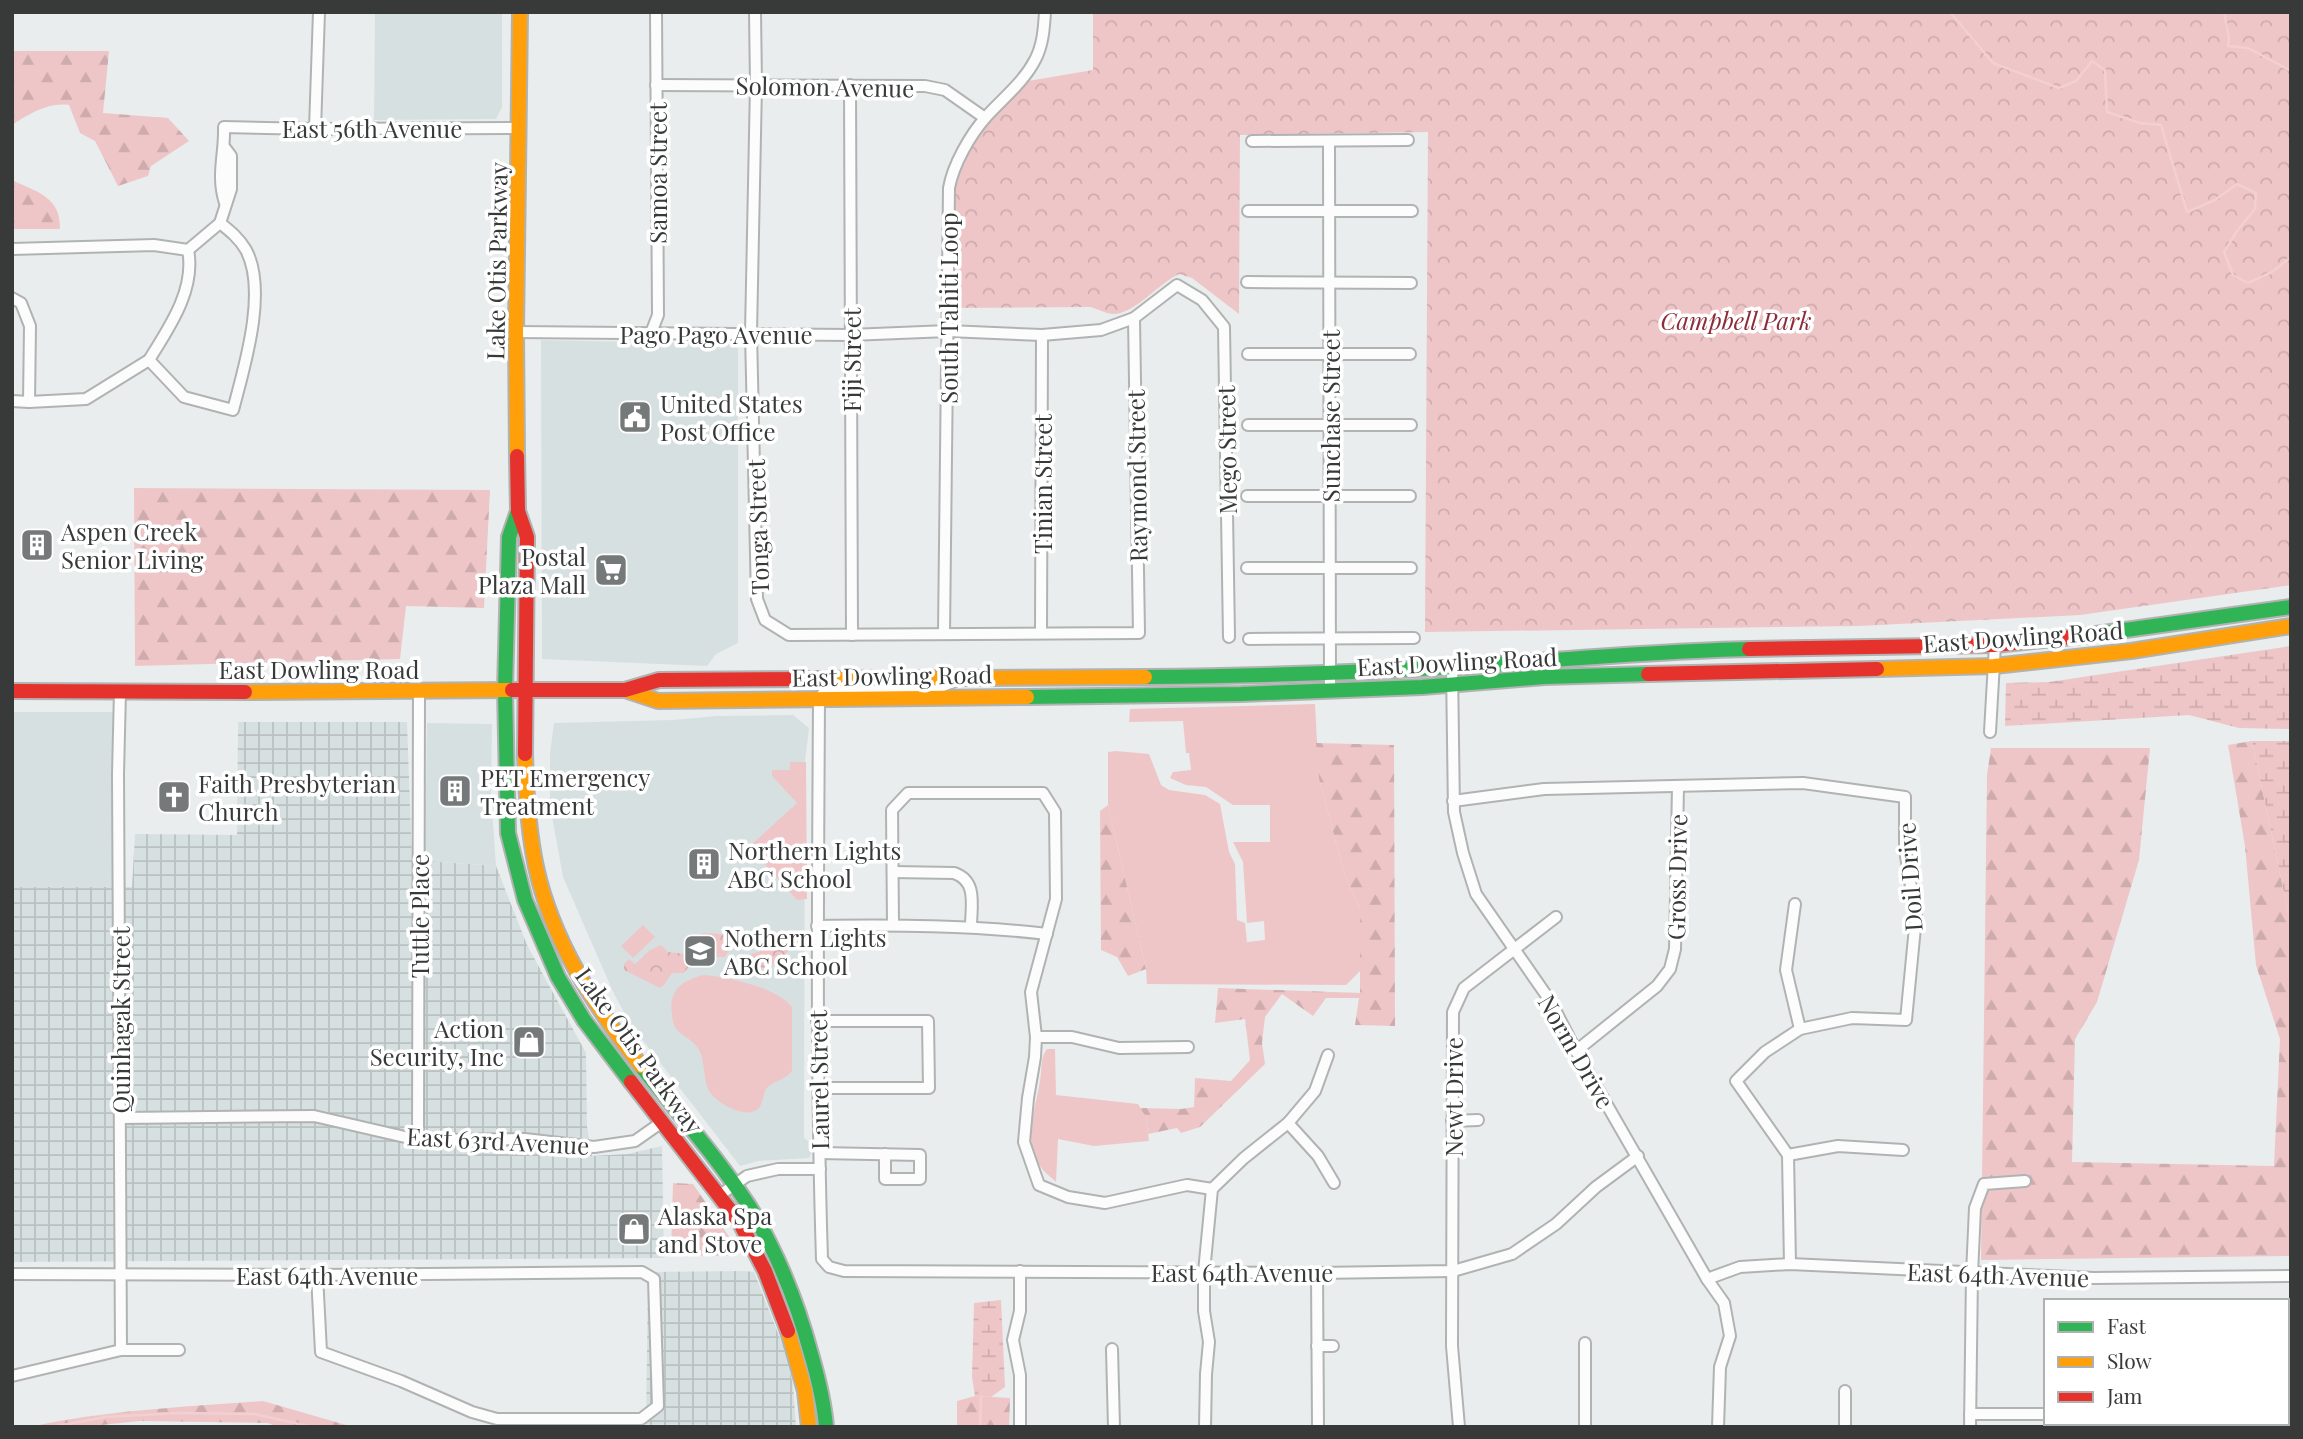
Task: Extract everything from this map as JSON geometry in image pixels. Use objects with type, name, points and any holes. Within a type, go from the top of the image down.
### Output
[{"type":"main road","name":"Lake Otis Parkway","points":[[520,12],[517,511],[509,537],[505,690],[508,833],[525,900],[558,977],[578,1009],[740,1223],[771,1285],[785,1321],[805,1391],[808,1420]]},
{"type":"main road","name":"Lake Otis Parkway","points":[[517,511],[527,537],[524,773],[527,821],[533,860],[552,919],[599,1011],[734,1186],[776,1254],[796,1300],[822,1396],[826,1427]]},
{"type":"main road","name":"East Dowling Road","points":[[12,691],[625,690],[659,680],[1153,677],[1330,673],[1667,651],[1995,645],[2112,633],[2291,607]]},
{"type":"main road","name":"East Dowling Road","points":[[625,690],[658,701],[1241,694],[1452,685],[1544,677],[1994,666],[2131,651],[2291,626]]},
{"type":"main road","points":[[662,1122],[668,1121],[701,1144]]},
{"type":"main road","points":[[808,1420],[812,1416],[819,1427]]},
{"type":"street","points":[[315,129],[320,12]]},
{"type":"street","name":"Samoa Street","points":[[651,333],[658,315],[656,12]]},
{"type":"street","name":"Tonga Street","points":[[755,12],[751,334],[757,599],[765,620],[789,635],[1139,633]]},
{"type":"street","name":"South Tahiti Loop","points":[[944,634],[949,188],[953,169],[985,118],[1020,83],[1037,58],[1045,12]]},
{"type":"street","name":"Solomon Avenue","points":[[656,85],[925,86],[945,90],[985,118]]},
{"type":"street","name":"Fiji Street","points":[[850,85],[852,635]]},
{"type":"street","name":"East 56th Avenue","points":[[219,223],[225,203],[220,188],[220,157],[225,148],[224,127],[520,128]]},
{"type":"street","points":[[1252,141],[1408,141]]},
{"type":"street","name":"Sunchase Street","points":[[1329,141],[1330,691]]},
{"type":"street","points":[[1248,211],[1412,211]]},
{"type":"street","points":[[12,249],[154,245],[188,250],[219,223],[239,240],[250,260],[253,275],[253,332],[233,410],[184,397],[149,360]]},
{"type":"street","points":[[12,401],[86,398],[149,360],[176,316],[186,283],[190,259],[188,250]]},
{"type":"street","points":[[1247,282],[1411,283]]},
{"type":"street","name":"Pago Pago Avenue","points":[[516,332],[850,335],[948,331],[1042,335],[1101,330],[1134,318],[1177,285]]},
{"type":"street","name":"Mego Street","points":[[1177,285],[1202,300],[1224,327],[1229,637]]},
{"type":"street","points":[[12,298],[21,303],[30,326],[29,401]]},
{"type":"street","name":"Raymond Street","points":[[1134,318],[1139,633]]},
{"type":"street","name":"Tinian Street","points":[[1041,633],[1042,335]]},
{"type":"street","points":[[1248,354],[1410,354]]},
{"type":"street","points":[[1248,425],[1410,425]]},
{"type":"street","points":[[1247,496],[1410,496]]},
{"type":"street","points":[[1247,568],[1411,568]]},
{"type":"street","points":[[1249,639],[1414,638]]},
{"type":"street","points":[[1990,732],[1995,645]]},
{"type":"street","name":"Norm Drive","points":[[1451,667],[1453,801],[1457,830],[1476,894],[1551,1002],[1576,1051],[1707,1279],[1724,1303],[1730,1336],[1720,1367],[1718,1427]]},
{"type":"street","points":[[819,699],[824,692],[836,687],[928,688],[940,687],[961,679]]},
{"type":"street","name":"Quinhagak Street","points":[[120,691],[118,797],[121,1350]]},
{"type":"street","name":"Tuttle Place","points":[[418,1140],[419,692]]},
{"type":"street","name":"Laurel Street","points":[[819,699],[817,1021],[822,1251]]},
{"type":"street","name":"Doil Drive","points":[[1453,801],[1544,789],[1802,783],[1905,797],[1905,850],[1916,917],[1906,1020],[1852,1018],[1800,1029],[1765,1052],[1736,1081],[1788,1155]]},
{"type":"street","name":"Gross Drive","points":[[1576,1051],[1657,986],[1670,969],[1675,949],[1678,786]]},
{"type":"street","points":[[893,925],[892,810],[908,793],[1043,793],[1055,812],[1056,898],[1031,992],[1036,1037],[1024,1142],[1039,1185],[1068,1197],[1105,1203],[1187,1185],[1212,1189]]},
{"type":"street","points":[[893,872],[954,873],[963,876],[971,886],[971,928]]},
{"type":"street","points":[[1795,904],[1787,970],[1800,1029]]},
{"type":"street","name":"Newt Drive","points":[[1459,1427],[1452,1346],[1453,1012],[1464,988],[1556,917]]},
{"type":"street","points":[[817,926],[893,925],[1046,934]]},
{"type":"street","points":[[817,1021],[928,1021],[929,1088],[819,1088]]},
{"type":"street","points":[[1036,1037],[1072,1037],[1119,1048],[1188,1047]]},
{"type":"street","points":[[1205,1427],[1209,1342],[1204,1311],[1204,1272],[1212,1189],[1244,1158],[1288,1123],[1315,1091],[1328,1055]]},
{"type":"street","name":"East 63rd Avenue","points":[[121,1118],[314,1115],[418,1140],[525,1139],[594,1147],[635,1141],[662,1122]]},
{"type":"street","points":[[1452,1121],[1478,1120]]},
{"type":"street","points":[[1288,1123],[1318,1156],[1334,1183]]},
{"type":"street","points":[[1790,1264],[1788,1155],[1838,1146],[1903,1150]]},
{"type":"street","points":[[820,1153],[885,1154]]},
{"type":"street","name":"East 64th Avenue","points":[[822,1251],[822,1259],[829,1267],[844,1271],[1453,1271],[1511,1254],[1556,1224],[1596,1187],[1638,1156]]},
{"type":"street","points":[[720,1195],[747,1176],[778,1169],[820,1169]]},
{"type":"street","points":[[1970,1427],[1975,1208],[1984,1184],[2025,1181]]},
{"type":"street","points":[[1030,1195],[1039,1185]]},
{"type":"street","name":"East 64th Avenue","points":[[1707,1279],[1740,1267],[1790,1264],[2095,1278],[2291,1276]]},
{"type":"street","points":[[1020,1270],[1020,1311],[1013,1340],[1020,1375],[1020,1427]]},
{"type":"street","name":"East 64th Avenue","points":[[12,1274],[642,1272],[654,1279],[658,1406],[641,1419],[497,1419],[472,1412],[401,1381],[321,1352],[317,1275]]},
{"type":"street","points":[[1317,1273],[1318,1427]]},
{"type":"street","points":[[1585,1343],[1585,1427]]},
{"type":"street","points":[[1317,1346],[1333,1346]]},
{"type":"street","points":[[1112,1349],[1114,1427]]},
{"type":"street","points":[[12,1376],[121,1350],[178,1350]]},
{"type":"street","points":[[1844,1427],[1845,1391]]},
{"type":"street","points":[[1970,1414],[2044,1414]]},
{"type":"shaded area","points":[[375,12],[502,12],[502,107],[496,119],[374,120]]},
{"type":"shaded area","points":[[541,340],[738,344],[738,643],[716,654],[707,666],[542,659]]},
{"type":"shaded area","points":[[12,712],[113,712],[113,887],[12,887]]},
{"type":"shaded area","name":"Nothern Lights ABC School","points":[[793,715],[809,728],[805,761],[804,1138],[815,1146],[809,1158],[758,1161],[740,1166],[631,1025],[614,994],[563,877],[550,805],[550,753],[554,723]]},
{"type":"shaded area","points":[[238,722],[407,722],[412,860],[496,866],[527,945],[586,1053],[587,1126],[592,1156],[627,1154],[662,1146],[664,1258],[12,1262],[12,887],[132,887],[135,834],[237,835]]},
{"type":"shaded area","points":[[427,723],[492,724],[491,796],[496,866],[425,861]]},
{"type":"shaded area","points":[[648,1272],[754,1272],[783,1346],[793,1384],[796,1427],[646,1427]]},
{"type":"green space","name":"Campbell Park","points":[[1093,12],[2291,12],[2291,585],[2080,615],[1859,626],[1425,632],[1428,132],[1240,135],[1239,314],[1192,278],[1179,274],[1121,313],[1113,314],[1091,307],[954,308],[955,178],[984,121],[1028,81],[1093,70]]},
{"type":"green space","points":[[12,51],[109,51],[103,113],[168,118],[189,141],[151,166],[148,176],[118,186],[95,141],[80,133],[69,105],[46,107],[12,125]]},
{"type":"green space","points":[[12,180],[38,192],[52,203],[59,218],[60,229],[12,229]]},
{"type":"green space","points":[[134,488],[490,490],[484,608],[406,606],[400,659],[135,666]]},
{"type":"green space","points":[[2291,646],[2291,729],[2239,728],[2189,715],[2005,726],[2006,683],[2049,682]]},
{"type":"green space","points":[[1315,704],[1319,779],[1345,876],[1360,908],[1360,971],[1346,985],[1147,984],[1146,969],[1108,805],[1108,752],[1149,754],[1161,785],[1169,790],[1205,795],[1220,804],[1229,852],[1235,864],[1237,920],[1245,923],[1247,942],[1265,940],[1264,921],[1247,923],[1243,862],[1233,842],[1270,842],[1270,805],[1233,805],[1206,787],[1186,785],[1170,778],[1173,772],[1191,770],[1189,753],[1186,753],[1183,721],[1129,722],[1130,709]]},
{"type":"green space","points":[[2252,741],[2291,926],[2291,1256],[1981,1260],[1987,775],[1991,748],[2150,748],[2139,860],[2097,1002],[2075,1039],[2072,1162],[2274,1166],[2280,1039],[2256,965],[2245,846],[2228,745]]},
{"type":"green space","points":[[2252,741],[2291,741],[2291,926]]},
{"type":"green space","points":[[1316,743],[1394,745],[1395,1026],[1355,1025],[1359,998],[1326,998],[1313,1016],[1282,994],[1265,1017],[1262,1043],[1265,1064],[1200,1127],[1181,1133],[1177,1128],[1148,1134],[1146,1117],[1140,1108],[1194,1107],[1195,1078],[1231,1081],[1250,1060],[1245,1019],[1215,1023],[1218,988],[1360,993],[1360,908],[1345,876],[1319,779]]},
{"type":"green space","points":[[790,762],[806,762],[807,899],[797,900],[749,847],[797,803],[772,776],[772,770],[790,770]]},
{"type":"green space","points":[[1108,805],[1146,969],[1128,976],[1117,957],[1101,950],[1100,811]]},
{"type":"green space","points":[[643,925],[655,937],[633,958],[621,946]]},
{"type":"green space","points":[[703,933],[722,934],[735,941],[725,957],[699,957],[691,940]]},
{"type":"green space","points":[[774,938],[788,939],[789,950],[782,958],[772,965],[758,969],[750,964],[751,954],[765,949]]},
{"type":"green space","points":[[661,945],[668,952],[686,954],[690,965],[684,973],[672,973],[660,988],[624,970],[624,964],[629,959],[635,964],[650,950]]},
{"type":"green space","points":[[703,975],[738,981],[763,989],[785,1000],[792,1007],[792,1071],[766,1089],[760,1107],[752,1112],[730,1108],[711,1094],[698,1048],[677,1030],[673,1023],[671,1007],[674,993],[688,980]]},
{"type":"green space","points":[[1047,1049],[1055,1049],[1056,1095],[1138,1104],[1146,1117],[1149,1141],[1094,1146],[1058,1139],[1056,1182],[1035,1156],[1031,1135],[1042,1060]]},
{"type":"green space","points":[[673,1183],[693,1184],[732,1241],[733,1256],[671,1255]]},
{"type":"green space","points":[[1001,1300],[1005,1387],[991,1397],[975,1396],[972,1377],[974,1303]]},
{"type":"green space","points":[[975,1396],[1010,1398],[1009,1427],[957,1427],[957,1401]]},
{"type":"green space","points":[[263,1401],[353,1427],[278,1427],[268,1423],[140,1421],[82,1427],[30,1427],[117,1413]]},
{"type":"waterway","points":[[1950,12],[1993,63],[2059,88],[2076,81],[2092,61],[2105,70],[2107,112],[2140,123],[2161,125],[2187,212],[2215,200],[2237,184],[2256,193],[2255,209],[2224,252],[2233,275],[2248,283],[2272,272],[2291,257]]},
{"type":"waterway","points":[[2224,12],[2228,46],[2248,48],[2291,71]]},
{"type":"waterway","points":[[980,1427],[981,1397]]},
{"type":"waterway","points":[[51,1427],[106,1417],[177,1413],[255,1414],[312,1427]]},
{"type":"traffic: fast","points":[[518,511],[509,537],[505,690],[508,833],[525,900],[558,977],[584,1020],[631,1082]]},
{"type":"traffic: fast","points":[[2082,636],[2291,607]]},
{"type":"traffic: fast","points":[[1145,677],[1376,671],[1749,649]]},
{"type":"traffic: fast","points":[[1027,697],[1241,694],[1422,687],[1544,677],[1648,674]]},
{"type":"traffic: fast","points":[[641,1066],[724,1170],[769,1241],[793,1296],[805,1335],[820,1390],[826,1427]]},
{"type":"traffic: slow","points":[[517,456],[520,12]]},
{"type":"traffic: slow","points":[[1877,669],[1994,666],[2131,651],[2291,626]]},
{"type":"traffic: slow","points":[[815,679],[1145,677]]},
{"type":"traffic: slow","points":[[245,692],[512,690]]},
{"type":"traffic: slow","points":[[625,690],[658,701],[1027,697]]},
{"type":"traffic: slow","points":[[525,754],[533,853],[553,921],[592,997],[641,1066]]},
{"type":"traffic: slow","points":[[788,1331],[805,1391],[809,1427]]},
{"type":"traffic: jam","points":[[517,456],[518,511],[527,537],[525,754]]},
{"type":"traffic: jam","points":[[1749,649],[1995,645],[2082,636]]},
{"type":"traffic: jam","points":[[1648,674],[1877,669]]},
{"type":"traffic: jam","points":[[512,690],[625,690],[659,680],[815,679]]},
{"type":"traffic: jam","points":[[12,691],[245,692]]},
{"type":"traffic: jam","points":[[631,1082],[740,1223],[765,1271],[788,1331]]},
{"type":"place","name":"United States Post Office","points":[[635,417]]},
{"type":"place","name":"Aspen Creek Senior Living","points":[[37,545]]},
{"type":"place","name":"Postal Plaza Mall","points":[[611,570]]},
{"type":"place","name":"PET Emergency Treatment","points":[[455,791]]},
{"type":"place","name":"Faith Presbyterian Church","points":[[174,797]]},
{"type":"place","name":"Northern Lights ABC School","points":[[704,864]]},
{"type":"place","name":"Nothern Lights ABC School","points":[[700,951]]},
{"type":"place","name":"Action Security, Inc","points":[[529,1042]]},
{"type":"place","name":"Alaska Spa and Stove","points":[[634,1229]]}]
